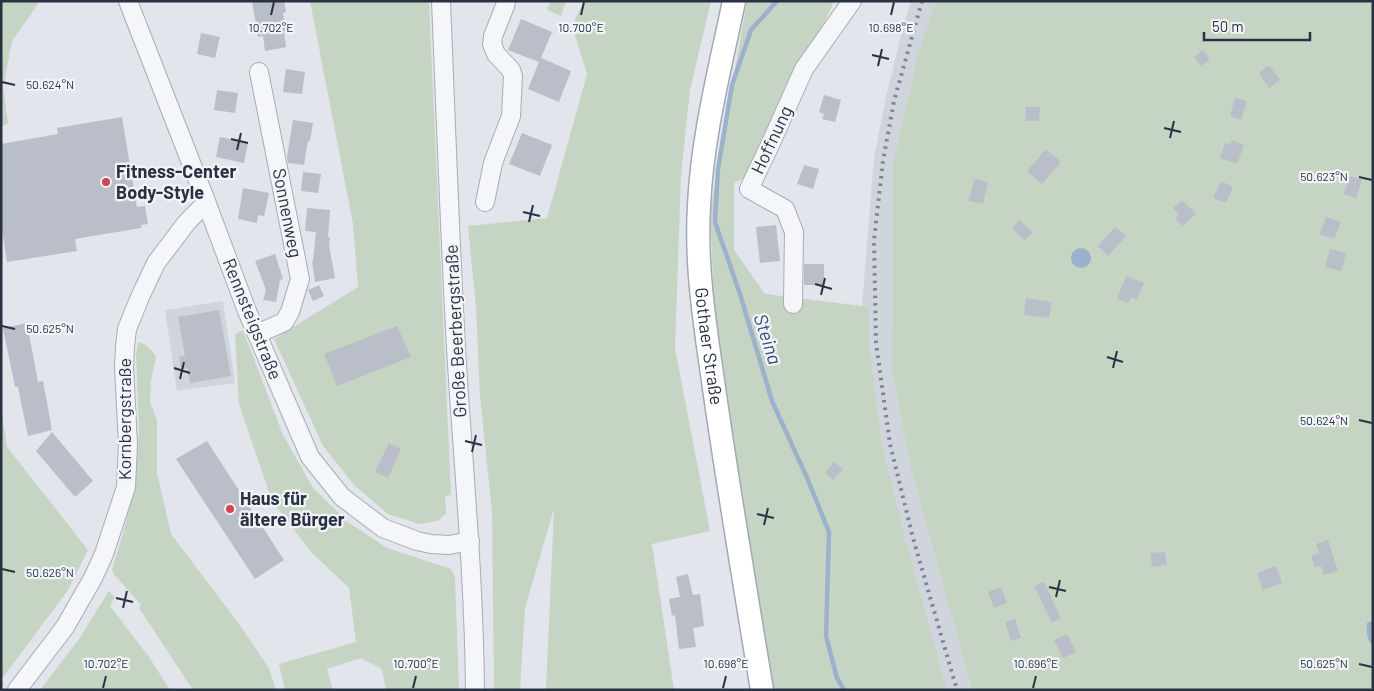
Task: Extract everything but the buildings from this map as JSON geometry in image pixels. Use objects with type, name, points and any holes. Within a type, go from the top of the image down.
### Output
[{"type":"main road","name":"Gothaer Straße","points":[[734,1],[705,148],[699,205],[698,242],[700,280],[712,375],[735,531],[762,690]]},
{"type":"street","name":"Rennsteigstraße","points":[[128,1],[257,334],[310,457],[342,497],[383,528],[430,544],[449,545],[470,541]]},
{"type":"street","name":"Große Beerbergstraße","points":[[441,1],[450,248],[470,541],[474,690]]},
{"type":"street","points":[[485,202],[494,164],[512,116],[513,76],[511,70],[496,54],[492,44],[493,36],[506,6],[506,1]]},
{"type":"street","name":"Hoffnung","points":[[793,304],[794,232],[785,209],[749,189],[804,68],[852,1]]},
{"type":"street","name":"Sonnenweg","points":[[257,334],[284,322],[290,312],[300,279],[259,72]]},
{"type":"street","name":"Kornbergstraße","points":[[17,690],[65,627],[93,578],[104,554],[126,487],[128,444],[124,367],[127,329],[156,263],[187,222],[206,203]]},
{"type":"shaded area","points":[[911,1],[936,1],[917,57],[893,163],[892,373],[911,470],[972,690],[947,690],[882,445],[869,342],[869,309],[862,306],[874,158],[886,97]]},
{"type":"shaded area","points":[[223,301],[235,383],[177,391],[165,310]]},
{"type":"green space","points":[[1,1],[37,1],[38,4],[12,41],[3,87],[8,123],[1,127]]},
{"type":"green space","points":[[310,1],[429,1],[451,495],[445,496],[446,514],[437,521],[419,524],[388,514],[355,486],[323,446],[274,339],[358,287],[353,224]]},
{"type":"green space","points":[[551,1],[566,2],[561,16],[547,10]]},
{"type":"green space","points":[[584,1],[711,1],[690,90],[681,176],[675,348],[710,531],[652,544],[674,690],[546,690],[554,509],[525,608],[520,690],[494,690],[492,513],[480,396],[476,308],[468,226],[547,218],[587,74],[572,26]]},
{"type":"green space","points":[[747,1],[834,1],[758,172],[734,183],[734,250],[765,294],[869,308],[869,342],[882,445],[947,690],[772,690],[716,346],[710,212]]},
{"type":"green space","points":[[936,1],[1373,1],[1373,690],[972,690],[911,470],[892,373],[893,163],[917,57]]},
{"type":"green space","points":[[243,330],[283,435],[313,488],[348,522],[387,548],[451,569],[455,577],[459,690],[386,690],[382,669],[361,658],[327,669],[333,690],[285,690],[279,664],[356,642],[349,588],[311,552],[272,501],[239,404],[235,334]]},
{"type":"green space","points":[[138,342],[148,347],[156,357],[151,381],[150,402],[157,420],[157,473],[171,534],[239,624],[269,668],[276,690],[193,690],[139,608],[141,605],[113,573],[112,569],[124,530],[136,475],[139,432],[136,355]]},
{"type":"green space","points":[[1,407],[7,447],[88,550],[68,590],[1,680]]},
{"type":"green space","points":[[109,591],[115,597],[110,606],[149,657],[170,690],[40,690],[79,639]]},
{"type":"water","points":[[1077,248],[1085,248],[1091,254],[1091,262],[1085,268],[1077,268],[1071,262],[1071,254]]},
{"type":"water","points":[[1373,620],[1373,646],[1368,638],[1367,623]]},
{"type":"waterway","name":"Steina","points":[[777,1],[751,30],[732,85],[718,169],[715,222],[740,294],[772,401],[829,532],[826,636],[837,678],[844,690]]},
{"type":"railway","points":[[922,1],[894,101],[883,161],[874,240],[876,343],[890,444],[913,538],[957,690]]},
{"type":"place","name":"Fitness-Center Body-Style","points":[[106,182]]},
{"type":"place","name":"Haus für ältere Bürger","points":[[230,509]]}]
